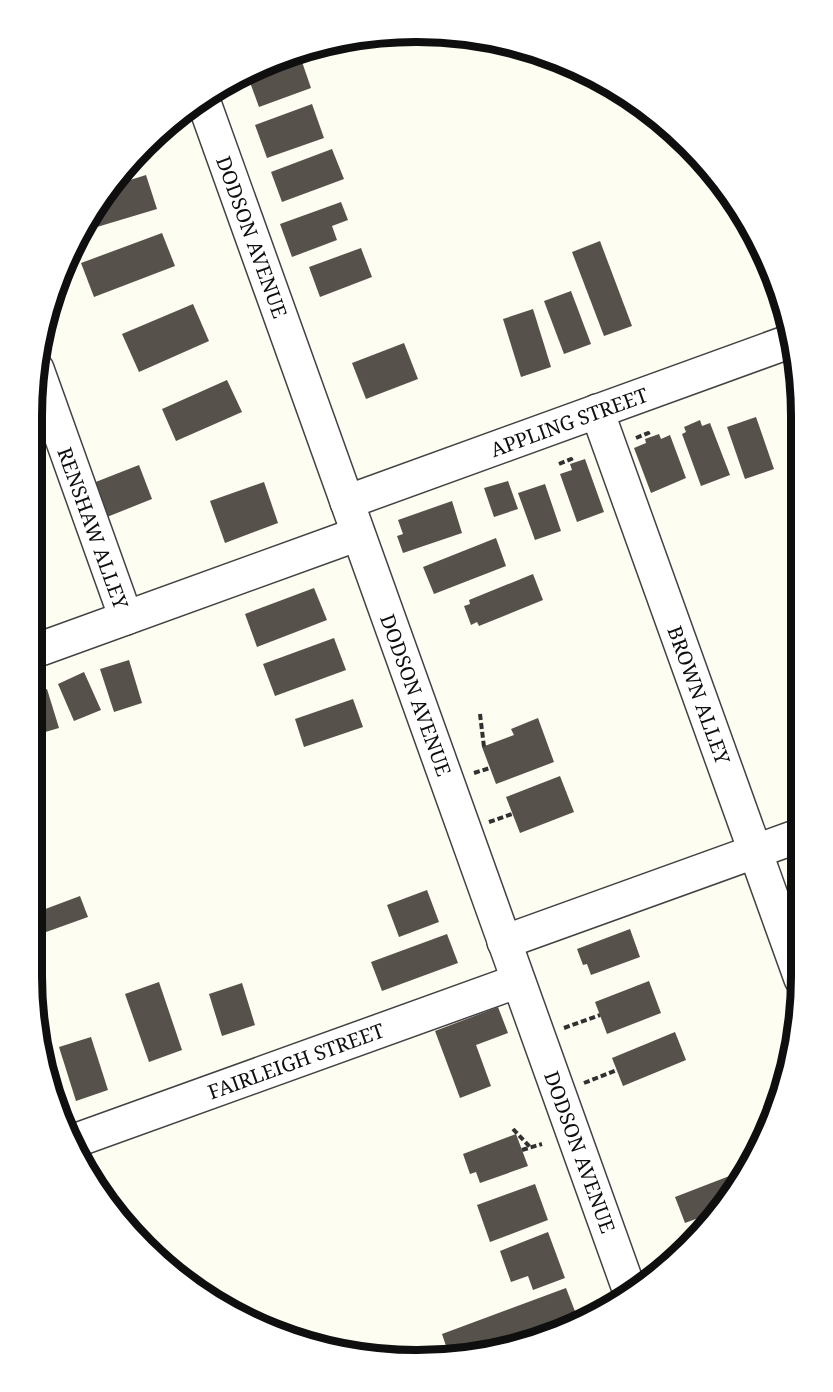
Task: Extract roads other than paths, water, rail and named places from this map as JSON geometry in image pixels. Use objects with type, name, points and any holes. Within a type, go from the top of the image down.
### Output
[{"type":"street","name":"DODSON AVENUE","points":[[206,107],[628,1285]]},
{"type":"street","name":"APPLING STREET","points":[[347,502],[784,343]]},
{"type":"street","name":"RENSHAW ALLEY","points":[[43,387],[126,618]]},
{"type":"street","name":"BROWN ALLEY","points":[[597,411],[791,951]]},
{"type":"street","points":[[42,648],[358,534]]},
{"type":"street","points":[[504,942],[791,839]]},
{"type":"street","name":"FAIRLEIGH STREET","points":[[80,1139],[518,981]]}]
